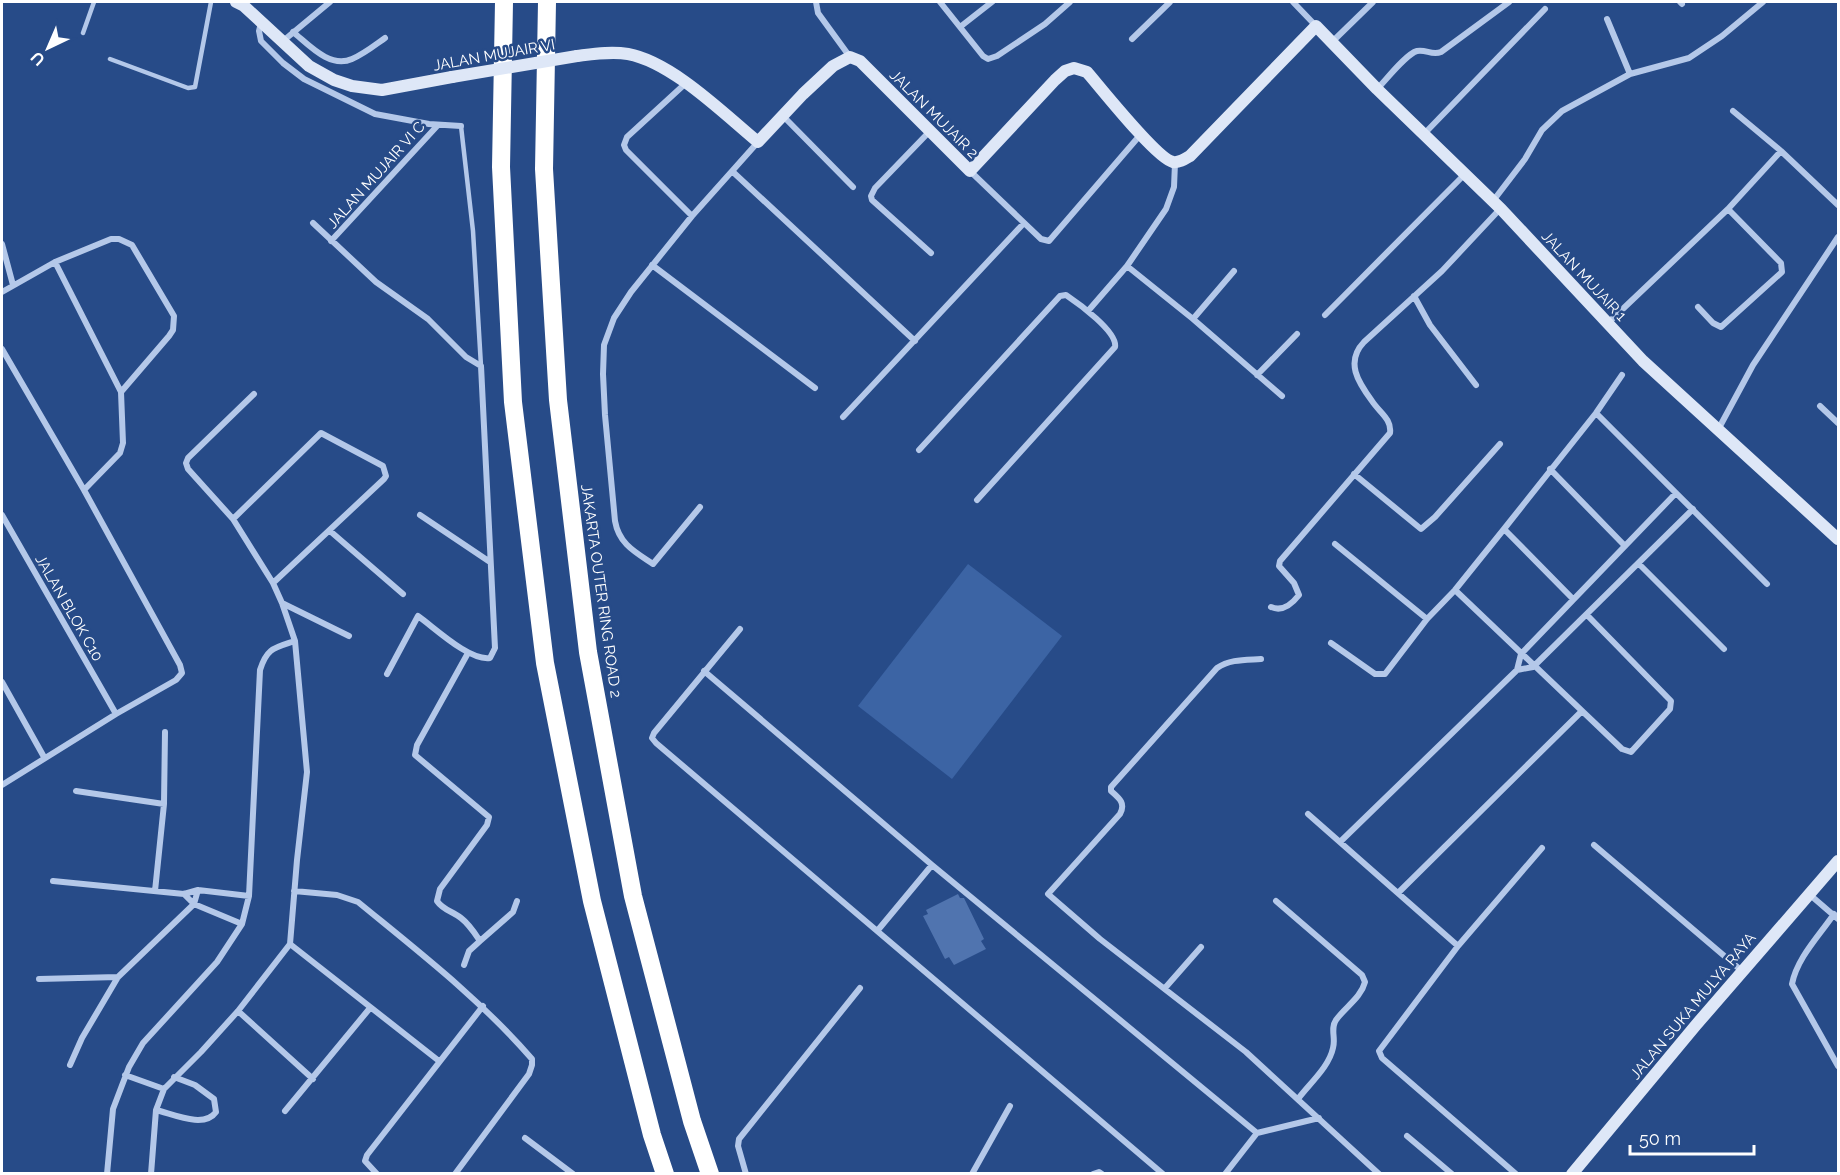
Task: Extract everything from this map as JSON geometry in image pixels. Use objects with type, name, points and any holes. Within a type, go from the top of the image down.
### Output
[{"type":"highway","points":[[504,2],[501,167],[513,402],[545,663],[591,901],[664,1173]]},
{"type":"highway","name":"JAKARTA OUTER RING ROAD 2","points":[[547,2],[544,169],[557,377],[588,652],[633,896],[692,1120],[710,1173]]},
{"type":"street","points":[[283,41],[330,2]]},
{"type":"street","points":[[700,507],[653,564],[627,546],[617,531],[604,415],[604,345],[614,318],[652,265],[692,216],[782,115],[833,66],[850,57],[818,13],[816,2]]},
{"type":"street","points":[[940,2],[983,56],[988,59],[994,58],[1045,24],[1070,2]]},
{"type":"street","points":[[960,27],[992,2]]},
{"type":"street","points":[[1132,39],[1170,2]]},
{"type":"street","points":[[1089,311],[1127,266],[1166,209],[1174,188],[1175,162],[1190,156],[1316,26],[1293,2]]},
{"type":"street","points":[[1331,43],[1373,2]]},
{"type":"street","points":[[1377,89],[1412,54],[1420,51],[1434,55],[1441,52],[1509,2]]},
{"type":"street","points":[[1271,606],[1276,609],[1283,608],[1299,595],[1294,583],[1279,566],[1280,561],[1390,433],[1389,421],[1371,400],[1353,364],[1354,355],[1364,342],[1442,271],[1497,205],[1542,130],[1562,111],[1630,74],[1689,58],[1722,36],[1763,2]]},
{"type":"street","name":"JALAN MUJAIR VI","points":[[240,4],[309,66],[334,80],[352,86],[382,90],[577,56],[602,53],[628,54],[651,62],[687,83],[758,142]]},
{"type":"street","points":[[1424,134],[1545,9]]},
{"type":"street","points":[[1607,19],[1630,74]]},
{"type":"street","points":[[261,22],[259,31],[261,40],[283,63],[304,79],[375,114],[461,126]]},
{"type":"street","name":"JALAN MUJAIR 1","points":[[1316,26],[1377,89],[1497,205],[1643,361],[1839,539]]},
{"type":"street","points":[[293,32],[319,54],[333,61],[351,60],[385,38]]},
{"type":"street","name":"JALAN MUJAIR 2","points":[[850,57],[860,61],[970,171],[1055,80],[1065,71],[1074,68],[1087,72],[1141,134],[1167,159],[1175,162]]},
{"type":"street","points":[[687,83],[627,137],[624,145],[626,150],[692,216]]},
{"type":"street","points":[[1733,111],[1839,205]]},
{"type":"street","points":[[782,115],[853,187]]},
{"type":"street","name":"JALAN MUJAIR VI C","points":[[332,241],[438,124]]},
{"type":"street","points":[[930,131],[875,188],[872,198],[931,253]]},
{"type":"street","points":[[970,171],[1043,240],[1050,240],[1141,134]]},
{"type":"street","points":[[1608,323],[1728,209],[1780,151]]},
{"type":"street","points":[[733,172],[915,341]]},
{"type":"street","points":[[1325,315],[1465,174]]},
{"type":"street","points":[[1698,307],[1720,327],[1782,272],[1781,263],[1728,209]]},
{"type":"street","points":[[313,223],[376,282],[428,319],[465,357],[481,366],[495,648],[490,658],[484,659],[468,653],[418,615],[387,674]]},
{"type":"street","points":[[843,417],[1024,223]]},
{"type":"street","points":[[1719,428],[1753,364],[1839,237]]},
{"type":"street","points":[[2,292],[55,262],[111,239],[127,241],[132,245],[174,316],[173,330],[121,392]]},
{"type":"street","points":[[2,244],[14,285]]},
{"type":"street","points":[[55,262],[121,392],[123,443],[120,453],[84,490]]},
{"type":"street","points":[[652,265],[814,388]]},
{"type":"street","points":[[1127,266],[1282,396]]},
{"type":"street","points":[[1194,320],[1234,271]]},
{"type":"street","points":[[919,450],[1060,296],[1066,295],[1089,311],[1114,338],[1115,347],[977,500]]},
{"type":"street","points":[[1414,296],[1430,325],[1476,385]]},
{"type":"street","points":[[1257,375],[1297,334]]},
{"type":"street","points":[[2,349],[84,490],[180,664],[182,673],[176,680],[116,714],[2,785]]},
{"type":"street","points":[[1331,643],[1375,674],[1385,674],[1427,619],[1455,590],[1596,413],[1622,375]]},
{"type":"street","points":[[151,1173],[156,1110],[164,1089],[238,1011],[290,944],[306,772],[295,641],[273,583],[233,519],[188,469],[186,463],[254,394]]},
{"type":"street","points":[[1820,406],[1839,423]]},
{"type":"street","points":[[1596,413],[1767,584]]},
{"type":"street","points":[[233,519],[321,433],[384,466],[387,472],[384,479],[273,583]]},
{"type":"street","points":[[1354,474],[1421,529],[1435,517],[1500,444]]},
{"type":"street","points":[[1550,469],[1625,546]]},
{"type":"street","points":[[1340,842],[1517,670],[1521,654],[1676,493]]},
{"type":"street","points":[[1517,670],[1533,667],[1693,509]]},
{"type":"street","name":"JALAN BLOK C10","points":[[2,515],[116,714]]},
{"type":"street","points":[[420,515],[490,562]]},
{"type":"street","points":[[1504,529],[1572,599]]},
{"type":"street","points":[[330,531],[403,594]]},
{"type":"street","points":[[1335,544],[1427,619]]},
{"type":"street","points":[[1639,564],[1724,649]]},
{"type":"street","points":[[1455,590],[1533,667],[1622,749],[1628,752],[1633,751],[1672,705],[1670,698],[1587,615]]},
{"type":"street","points":[[282,603],[349,636]]},
{"type":"street","points":[[740,629],[654,733],[653,740],[1162,1173]]},
{"type":"street","points":[[107,1173],[113,1109],[125,1075],[143,1043],[217,962],[242,924],[249,896],[260,670],[268,652],[295,641]]},
{"type":"street","points":[[468,653],[417,745],[415,755],[489,817],[487,825],[440,889],[437,901],[441,908],[470,925],[480,941]]},
{"type":"street","points":[[1261,659],[1223,664],[1177,711],[1112,785],[1111,790],[1122,804],[1120,814],[1048,894],[1100,939],[1246,1052],[1379,1173]]},
{"type":"street","points":[[704,671],[932,865],[1257,1133]]},
{"type":"street","points":[[2,682],[44,758]]},
{"type":"street","points":[[1398,893],[1582,711]]},
{"type":"street","points":[[155,891],[164,804],[165,732]]},
{"type":"street","points":[[76,791],[164,804]]},
{"type":"street","points":[[1308,814],[1458,946]]},
{"type":"street","points":[[1594,845],[1742,971]]},
{"type":"street","points":[[1516,1173],[1382,1058],[1379,1051],[1458,946],[1542,848]]},
{"type":"street","name":"JALAN SUKA MULYA RAYA","points":[[1572,1173],[1742,971],[1839,861]]},
{"type":"street","points":[[878,930],[932,865]]},
{"type":"street","points":[[53,881],[184,894],[198,890],[249,896]]},
{"type":"street","points":[[70,1065],[82,1038],[118,977],[194,904],[198,890]]},
{"type":"street","points":[[294,891],[337,895],[358,902],[483,1006],[532,1059],[529,1074],[455,1173]]},
{"type":"street","points":[[184,894],[194,904],[242,924]]},
{"type":"street","points":[[1809,894],[1836,917],[1794,972],[1792,984],[1839,1066]]},
{"type":"street","points":[[464,965],[469,951],[513,912],[517,901]]},
{"type":"street","points":[[1276,902],[1362,975],[1365,982],[1361,992],[1335,1022],[1332,1031],[1334,1046],[1326,1064],[1298,1099]]},
{"type":"street","points":[[290,944],[439,1061]]},
{"type":"street","points":[[1165,988],[1202,947]]},
{"type":"street","points":[[39,979],[118,977]]},
{"type":"street","points":[[746,1173],[738,1146],[740,1139],[860,988]]},
{"type":"street","points":[[377,1173],[365,1161],[367,1155],[483,1006]]},
{"type":"street","points":[[285,1111],[370,1008]]},
{"type":"street","points":[[238,1011],[313,1079]]},
{"type":"street","points":[[125,1075],[164,1089]]},
{"type":"street","points":[[156,1110],[203,1121],[212,1119],[216,1112],[214,1099],[195,1085],[174,1077]]},
{"type":"street","points":[[972,1173],[1010,1106]]},
{"type":"street","points":[[1225,1173],[1257,1133],[1319,1118]]},
{"type":"street","points":[[1407,1136],[1452,1173]]},
{"type":"street","points":[[525,1138],[573,1173]]},
{"type":"street","points":[[1093,1173],[1102,1173]]},
{"type":"lane","points":[[83,33],[94,2]]},
{"type":"lane","points":[[110,58],[188,88],[195,87],[212,2]]},
{"type":"lane","points":[[461,126],[473,231],[481,366]]},
{"type":"shaded area","points":[[968,564],[1062,636],[952,779],[858,706]]},
{"type":"building","points":[[958,894],[960,898],[964,898],[984,939],[981,941],[986,949],[954,965],[949,957],[945,959],[923,916],[928,914],[926,910]]}]
